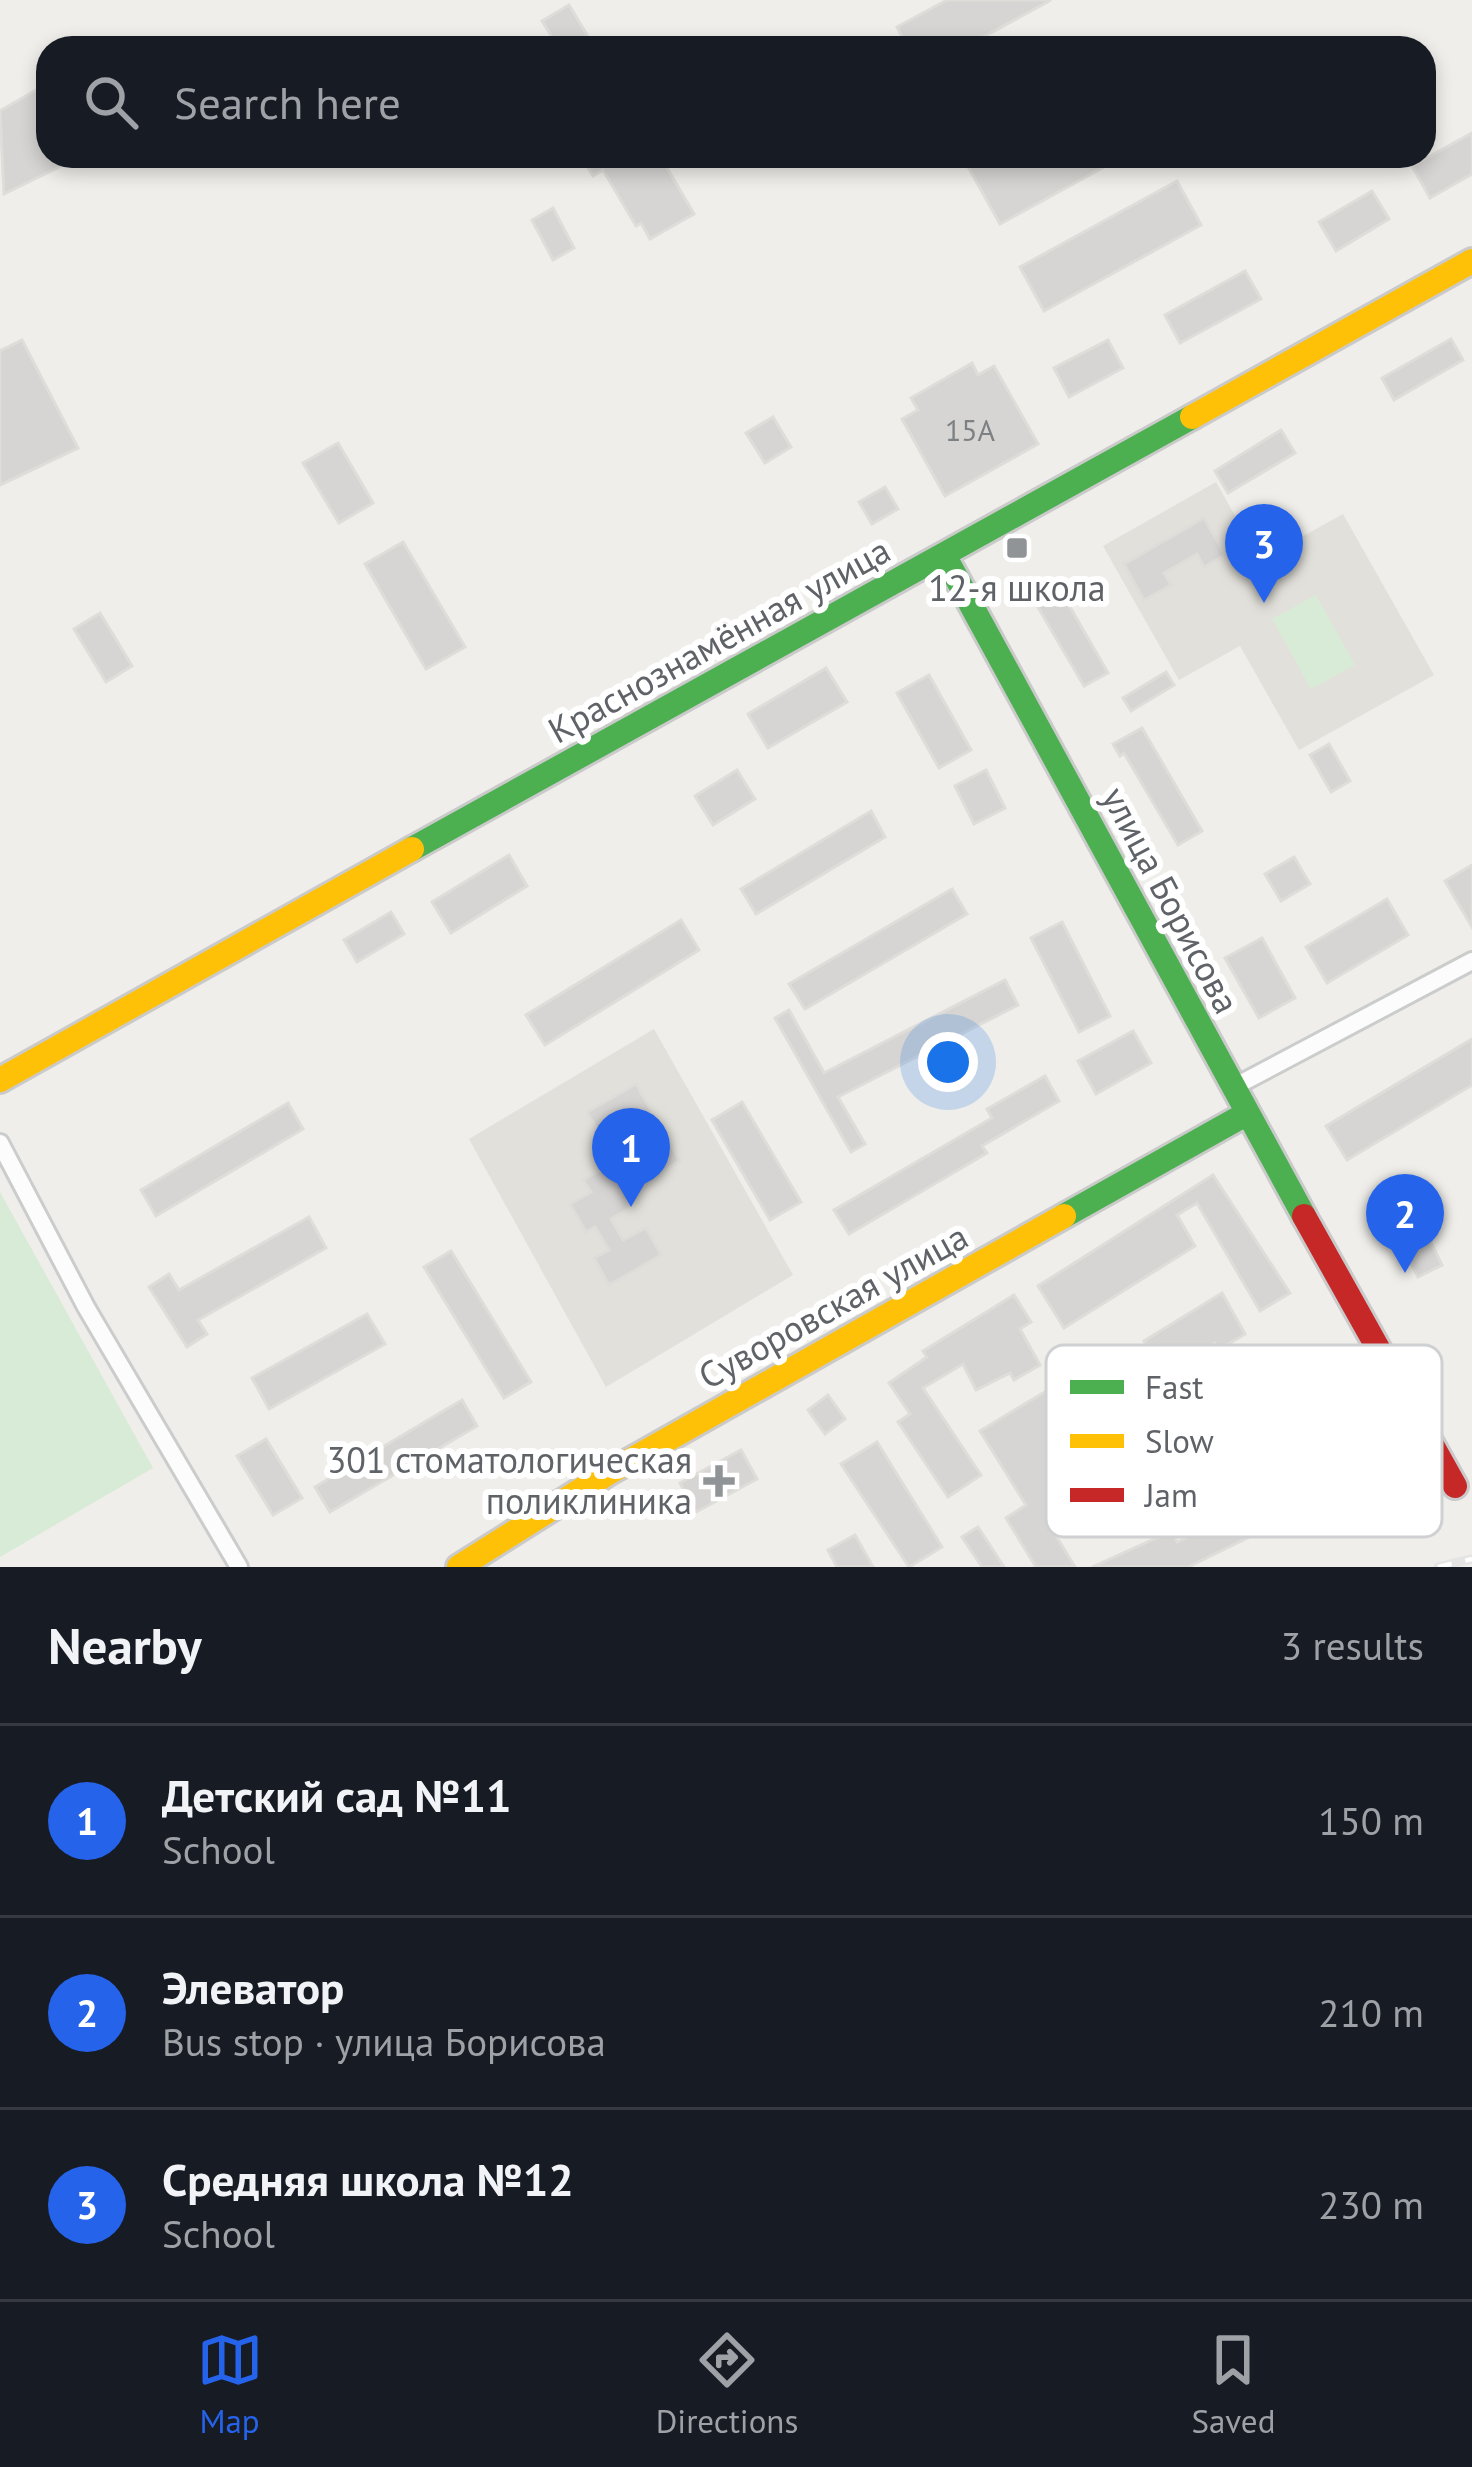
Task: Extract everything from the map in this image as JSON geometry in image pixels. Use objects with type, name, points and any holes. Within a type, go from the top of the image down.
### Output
[{"type":"street","name":"Краснознамённая улица","points":[[0,1080],[293,912],[604,746],[1472,261]]},
{"type":"street","name":"улица Борисова","points":[[944,555],[1376,1345]]},
{"type":"street","points":[[1232,1088],[1472,961]]},
{"type":"street","name":"Суворовская улица","points":[[459,1567],[608,1473],[1246,1114]]},
{"type":"street","points":[[0,1143],[86,1307],[239,1567]]},
{"type":"street","name":"улица Борисова","points":[[1442,1463],[1455,1486]]},
{"type":"shaded area","points":[[1216,482],[1260,560],[1343,514],[1434,675],[1299,750],[1240,646],[1179,680],[1103,546]]},
{"type":"shaded area","points":[[654,1029],[793,1275],[606,1387],[469,1139]]},
{"type":"green space","points":[[1316,595],[1355,665],[1311,689],[1272,619]]},
{"type":"green space","points":[[0,1192],[153,1468],[0,1557]]},
{"type":"building","points":[[947,0],[1051,0],[985,36],[902,36],[897,27]]},
{"type":"building","points":[[569,5],[588,36],[551,36],[542,21]]},
{"type":"building","points":[[36,90],[36,168],[57,168],[4,194],[0,111]]},
{"type":"building","points":[[1472,133],[1472,174],[1430,198],[1413,168],[1436,168],[1436,153]]},
{"type":"building","points":[[588,168],[667,168],[694,214],[650,239],[641,223],[636,226],[603,170],[593,176]]},
{"type":"building","points":[[969,168],[1102,168],[1000,224]]},
{"type":"building","points":[[1177,181],[1201,225],[1044,311],[1020,267]]},
{"type":"building","points":[[1372,191],[1389,219],[1336,251],[1319,222]]},
{"type":"building","points":[[553,208],[574,248],[553,260],[532,220]]},
{"type":"building","points":[[1245,271],[1261,299],[1180,343],[1165,315]]},
{"type":"building","points":[[1451,339],[1463,360],[1394,400],[1382,378]]},
{"type":"building","points":[[22,340],[78,448],[0,485],[0,351]]},
{"type":"building","points":[[1108,340],[1123,368],[1069,397],[1054,368]]},
{"type":"building","points":[[972,363],[978,375],[994,366],[1038,444],[945,496],[902,419],[918,410],[911,398]]},
{"type":"building","points":[[773,417],[791,447],[765,463],[746,433]]},
{"type":"building","points":[[1281,430],[1295,453],[1228,493],[1215,471]]},
{"type":"building","points":[[338,443],[373,503],[339,523],[303,463]]},
{"type":"building","points":[[885,487],[898,509],[872,524],[859,502]]},
{"type":"building","points":[[1204,518],[1225,555],[1204,567],[1197,554],[1164,573],[1171,585],[1144,600],[1124,564]]},
{"type":"building","points":[[403,542],[465,647],[426,669],[365,564]]},
{"type":"building","points":[[1059,588],[1108,673],[1084,686],[1035,602]]},
{"type":"building","points":[[100,613],[132,666],[106,682],[74,629]]},
{"type":"building","points":[[826,668],[847,702],[768,748],[748,714]]},
{"type":"building","points":[[1166,672],[1174,685],[1131,711],[1123,698]]},
{"type":"building","points":[[929,675],[971,750],[939,768],[897,693]]},
{"type":"building","points":[[1142,728],[1202,831],[1178,845],[1124,753],[1120,756],[1113,744]]},
{"type":"building","points":[[1329,744],[1350,781],[1331,792],[1310,755]]},
{"type":"building","points":[[737,770],[755,799],[713,825],[695,796]]},
{"type":"building","points":[[986,770],[1005,808],[974,824],[955,786]]},
{"type":"building","points":[[871,811],[885,837],[756,914],[741,889]]},
{"type":"building","points":[[509,855],[527,886],[451,933],[432,902]]},
{"type":"building","points":[[1294,857],[1310,884],[1281,901],[1265,874]]},
{"type":"building","points":[[1472,865],[1472,927],[1445,881]]},
{"type":"building","points":[[952,889],[967,914],[805,1009],[789,984]]},
{"type":"building","points":[[1387,899],[1408,935],[1327,983],[1306,947]]},
{"type":"building","points":[[391,912],[404,934],[357,962],[344,940]]},
{"type":"building","points":[[681,920],[699,950],[545,1045],[526,1015]]},
{"type":"building","points":[[1062,922],[1110,1016],[1079,1032],[1031,938]]},
{"type":"building","points":[[1262,938],[1295,998],[1259,1018],[1225,958]]},
{"type":"building","points":[[1005,980],[1018,1005],[838,1097],[865,1144],[851,1152],[775,1018],[789,1010],[824,1073]]},
{"type":"building","points":[[1133,1031],[1151,1063],[1096,1094],[1078,1061]]},
{"type":"building","points":[[1472,1039],[1472,1085],[1347,1160],[1326,1126]]},
{"type":"building","points":[[1045,1076],[1059,1101],[982,1146],[987,1153],[849,1234],[834,1210],[992,1118],[987,1109]]},
{"type":"building","points":[[636,1084],[680,1161],[625,1193],[633,1206],[611,1219],[623,1240],[646,1228],[661,1255],[609,1285],[594,1258],[609,1250],[595,1227],[586,1232],[570,1204],[591,1192],[583,1180],[630,1154],[618,1133],[604,1141],[587,1112]]},
{"type":"building","points":[[742,1102],[801,1202],[770,1220],[712,1120]]},
{"type":"building","points":[[288,1103],[303,1129],[156,1216],[141,1190]]},
{"type":"building","points":[[1213,1175],[1290,1293],[1260,1311],[1197,1203],[1177,1215],[1195,1246],[1064,1328],[1038,1286]]},
{"type":"building","points":[[1415,1210],[1442,1265],[1418,1277],[1390,1223]]},
{"type":"building","points":[[309,1217],[326,1248],[198,1320],[207,1334],[187,1347],[149,1287],[169,1274],[179,1290]]},
{"type":"building","points":[[451,1251],[531,1382],[504,1398],[424,1267]]},
{"type":"building","points":[[1222,1293],[1245,1334],[1226,1345],[1146,1345],[1144,1341]]},
{"type":"building","points":[[1014,1295],[1031,1322],[1020,1329],[1040,1365],[1014,1380],[1010,1373],[976,1390],[963,1364],[923,1388],[981,1475],[948,1497],[898,1422],[910,1414],[889,1383],[927,1357],[923,1351]]},
{"type":"building","points":[[367,1314],[385,1344],[269,1409],[252,1378]]},
{"type":"building","points":[[1046,1391],[1046,1537],[1057,1537],[1075,1567],[1036,1567],[1006,1518],[1026,1505],[980,1431]]},
{"type":"building","points":[[828,1395],[845,1419],[825,1434],[808,1410]]},
{"type":"building","points":[[462,1400],[477,1426],[330,1512],[315,1487]]},
{"type":"building","points":[[266,1439],[302,1498],[273,1515],[237,1456]]},
{"type":"building","points":[[877,1442],[942,1547],[909,1567],[841,1464]]},
{"type":"building","name":"301 стоматологическая поликлиника","points":[[741,1450],[757,1479],[696,1512],[680,1483]]},
{"type":"building","points":[[978,1527],[1004,1567],[982,1567],[962,1537]]},
{"type":"building","points":[[855,1535],[873,1567],[837,1567],[828,1550]]},
{"type":"building","points":[[1159,1537],[1175,1537],[1177,1542],[1188,1537],[1249,1537],[1188,1567],[1092,1567]]},
{"type":"railway","points":[[1438,1567],[1472,1559]]},
{"type":"traffic: fast","points":[[412,849],[1192,417]]},
{"type":"traffic: fast","points":[[944,555],[1304,1216]]},
{"type":"traffic: fast","points":[[1064,1216],[1246,1114]]},
{"type":"traffic: slow","points":[[1192,417],[1472,261]]},
{"type":"traffic: slow","points":[[0,1080],[412,849]]},
{"type":"traffic: slow","points":[[459,1567],[608,1473],[1064,1216]]},
{"type":"traffic: jam","points":[[1304,1216],[1376,1345]]},
{"type":"traffic: jam","points":[[1442,1463],[1455,1486]]},
{"type":"place","name":"12-я школа","points":[[1017,548]]},
{"type":"place","name":"Средняя школа №12","points":[[1264,603]]},
{"type":"place","name":"Детский сад №11","points":[[631,1207]]},
{"type":"place","name":"Элеватор","points":[[1405,1273]]},
{"type":"place","name":"301 стоматологическая поликлиника","points":[[719,1481]]}]
